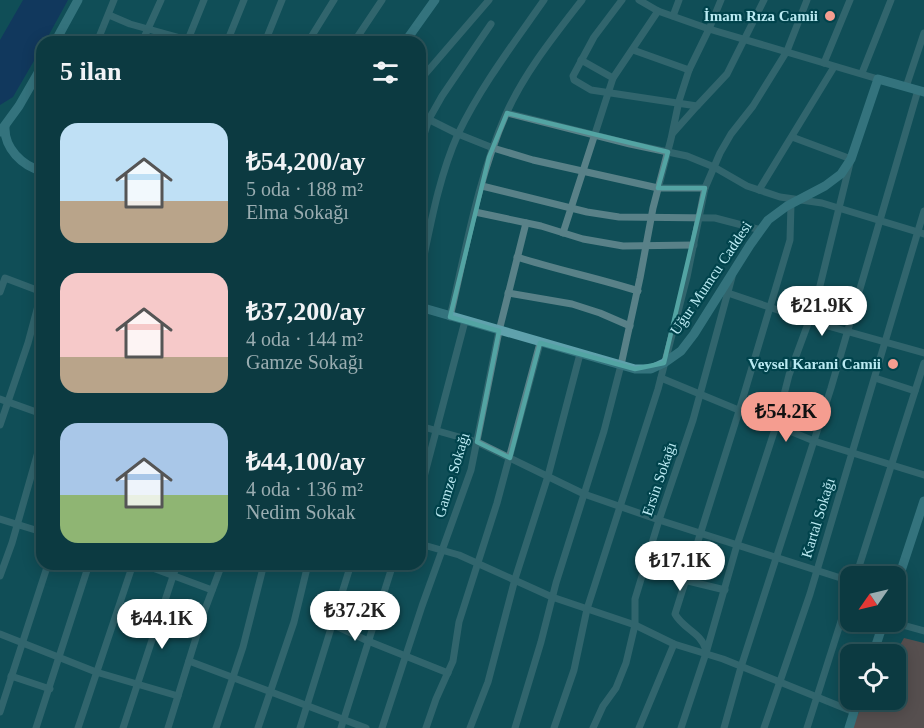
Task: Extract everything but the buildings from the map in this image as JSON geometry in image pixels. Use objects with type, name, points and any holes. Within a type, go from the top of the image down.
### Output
[{"type":"street","points":[[58,36],[78,0]]},
{"type":"street","points":[[99,36],[114,0]]},
{"type":"street","points":[[144,36],[161,0]]},
{"type":"street","points":[[192,36],[204,0]]},
{"type":"street","points":[[229,36],[244,0]]},
{"type":"street","points":[[267,36],[282,0]]},
{"type":"street","points":[[313,36],[334,0]]},
{"type":"street","points":[[358,36],[381,0]]},
{"type":"street","points":[[409,36],[435,0]]},
{"type":"street","points":[[426,73],[489,0]]},
{"type":"street","points":[[426,248],[442,176],[458,134],[512,43],[544,0]]},
{"type":"street","points":[[450,317],[482,186],[493,148],[507,113],[537,58],[582,0]]},
{"type":"street","points":[[622,0],[594,37],[573,76],[574,80],[591,90],[607,94],[697,106]]},
{"type":"street","points":[[639,0],[658,11],[710,29],[921,91],[879,220],[814,441],[741,667],[724,728]]},
{"type":"street","points":[[673,16],[679,0]]},
{"type":"street","points":[[515,728],[621,365],[638,291],[645,245],[678,104],[689,70],[710,29],[721,0]]},
{"type":"street","points":[[672,133],[727,75],[764,0]]},
{"type":"street","points":[[554,728],[574,670],[587,609],[661,378],[694,245],[705,188],[731,134],[753,106],[787,51],[807,0]]},
{"type":"street","points":[[824,63],[850,0]]},
{"type":"street","points":[[862,73],[891,0]]},
{"type":"street","points":[[563,233],[613,78],[658,11]]},
{"type":"street","points":[[108,15],[172,36]]},
{"type":"street","points":[[426,128],[442,96],[491,24]]},
{"type":"street","points":[[906,87],[924,33]]},
{"type":"street","points":[[633,50],[689,70]]},
{"type":"street","points":[[581,60],[613,78]]},
{"type":"street","points":[[759,190],[834,67]]},
{"type":"street","points":[[36,75],[2,129],[6,142],[12,150],[29,167],[36,169]]},
{"type":"street","name":"Uğur Mumcu Caddesi","points":[[426,309],[635,369],[651,369],[664,363],[681,351],[694,334],[768,220],[841,174],[851,159],[878,79]]},
{"type":"street","points":[[507,113],[687,156],[714,167],[747,186],[780,197],[801,199],[840,208],[921,233]]},
{"type":"street","points":[[426,118],[493,148],[533,160],[658,188],[705,188]]},
{"type":"street","points":[[681,728],[776,426],[789,375],[810,321],[851,159],[792,137]]},
{"type":"street","points":[[482,186],[571,208],[619,217],[715,218],[761,230]]},
{"type":"street","points":[[706,653],[704,642],[678,621],[675,614],[790,240],[791,204]]},
{"type":"street","name":"Kartal Sokağı","points":[[764,728],[810,594],[921,233],[924,211]]},
{"type":"street","points":[[475,212],[623,246],[694,245]]},
{"type":"street","name":"Gamze Sokağı","points":[[382,728],[441,551],[471,470],[499,332],[525,223]]},
{"type":"street","points":[[517,257],[555,270],[595,277],[638,291]]},
{"type":"street","name":"Ersin Sokağı","points":[[593,728],[603,706],[616,688],[626,663],[635,625],[635,599],[700,396],[735,269]]},
{"type":"street","points":[[0,292],[5,278],[36,289]]},
{"type":"street","points":[[508,293],[572,304],[630,326]]},
{"type":"street","points":[[728,293],[810,321],[924,353]]},
{"type":"street","points":[[0,425],[4,400],[28,343],[36,313]]},
{"type":"street","points":[[426,470],[465,321]]},
{"type":"street","points":[[426,728],[453,661],[459,622],[497,503],[540,343]]},
{"type":"street","points":[[470,728],[488,682],[515,579],[548,476],[580,354]]},
{"type":"street","points":[[859,566],[924,363]]},
{"type":"street","points":[[661,378],[814,441],[924,475]]},
{"type":"street","points":[[875,378],[915,391]]},
{"type":"street","points":[[4,400],[36,412]]},
{"type":"street","points":[[426,427],[477,442],[584,494],[840,578]]},
{"type":"street","points":[[0,576],[36,459]]},
{"type":"street","points":[[903,566],[924,501]]},
{"type":"street","points":[[0,519],[36,530]]},
{"type":"street","points":[[426,546],[459,555],[552,597],[635,625],[674,644],[706,653],[854,712],[849,728]]},
{"type":"street","points":[[645,565],[684,580],[724,590]]},
{"type":"street","points":[[0,712],[46,570]]},
{"type":"street","points":[[36,728],[87,570]]},
{"type":"street","points":[[78,728],[131,570]]},
{"type":"street","points":[[159,570],[213,590]]},
{"type":"street","points":[[123,728],[175,570]]},
{"type":"street","points":[[168,728],[220,570]]},
{"type":"street","points":[[216,728],[243,647],[262,570]]},
{"type":"street","points":[[258,728],[294,622],[307,570]]},
{"type":"street","points":[[300,728],[349,570]]},
{"type":"street","points":[[341,728],[391,570]]},
{"type":"street","points":[[332,624],[448,673]]},
{"type":"street","points":[[807,728],[840,624]]},
{"type":"street","points":[[906,627],[924,632]]},
{"type":"street","points":[[0,634],[96,672],[178,696]]},
{"type":"street","points":[[639,728],[674,644]]},
{"type":"street","points":[[189,661],[366,728]]},
{"type":"street","points":[[11,676],[50,689]]},
{"type":"highlighted area","points":[[507,113],[668,152],[658,188],[705,188],[664,363],[635,369],[540,343],[510,458],[477,442],[499,331],[450,317],[489,157]]},
{"type":"shaded area","points":[[23,0],[68,0],[48,36],[36,36],[36,57],[13,97],[0,105],[0,40]]},
{"type":"shaded area","points":[[904,638],[924,643],[924,728],[853,728],[860,710],[906,710],[906,644],[901,644]]},
{"type":"place","name":"İmam Rıza Camii","points":[[830,16]]},
{"type":"place","name":"Veysel Karani Camii","points":[[893,364]]}]
